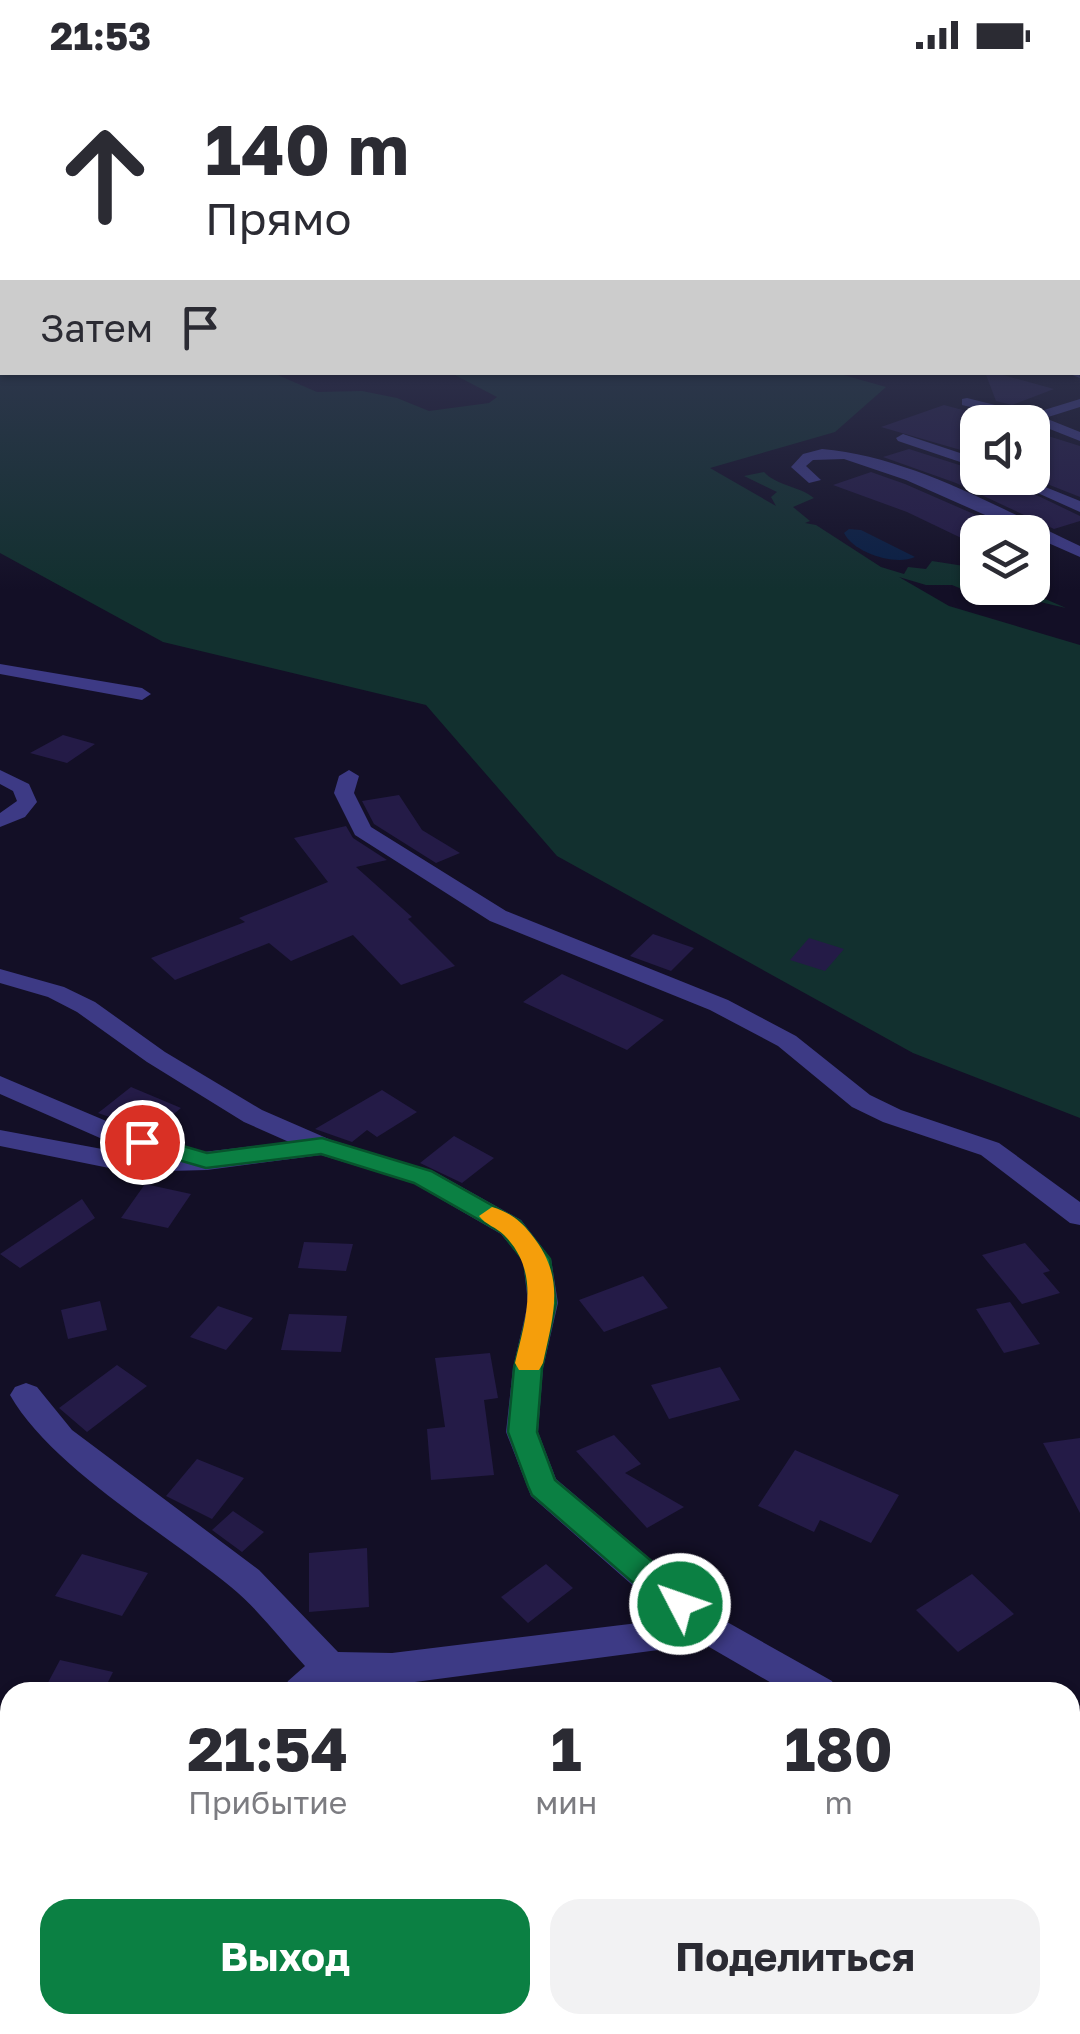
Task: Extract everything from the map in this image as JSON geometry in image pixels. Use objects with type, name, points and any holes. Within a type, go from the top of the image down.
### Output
[{"type":"street","points":[[1050,425],[1080,437]]},
{"type":"street","points":[[903,438],[960,458]]},
{"type":"street","points":[[814,480],[798,467],[811,455],[854,457],[956,496],[1080,552]]},
{"type":"street","points":[[1050,494],[1080,507]]},
{"type":"street","points":[[0,669],[142,694]]},
{"type":"street","points":[[0,776],[22,788],[26,802],[18,812],[0,822]]},
{"type":"street","points":[[349,776],[344,793],[362,831],[498,916],[719,1005],[787,1042],[837,1078],[861,1101],[892,1116],[990,1149],[1080,1216]]},
{"type":"street","points":[[0,976],[56,992],[86,1008],[156,1058],[253,1116],[322,1146],[422,1177],[511,1227],[537,1259],[543,1303],[528,1368],[522,1432],[543,1486],[708,1628],[802,1682]]},
{"type":"street","points":[[0,1084],[109,1132],[206,1160]]},
{"type":"street","points":[[0,1138],[130,1163],[206,1160],[322,1146]]},
{"type":"street","points":[[26,1395],[62,1440],[246,1580],[329,1667],[394,1681],[708,1628]]},
{"type":"street","points":[[312,1682],[329,1667]]},
{"type":"green space","points":[[0,408],[421,408],[429,411],[454,408],[863,408],[835,432],[710,468],[776,506],[771,497],[777,492],[744,476],[764,472],[808,494],[814,498],[793,507],[810,521],[805,523],[816,525],[881,567],[904,574],[908,567],[926,569],[932,561],[960,565],[960,588],[899,577],[949,606],[1080,645],[1080,1118],[913,1053],[557,856],[426,705],[163,642],[0,553]]},
{"type":"water","points":[[849,529],[861,530],[915,557],[886,559],[866,552],[849,540],[844,533]]},
{"type":"building","points":[[936,408],[960,409],[960,450],[881,427]]},
{"type":"building","points":[[1050,437],[1080,446],[1080,497],[1050,485]]},
{"type":"building","points":[[909,449],[960,465],[960,485],[956,483],[883,457]]},
{"type":"building","points":[[871,472],[976,515],[960,515],[960,537],[907,512],[833,485]]},
{"type":"building","points":[[982,495],[1036,495],[1080,516],[1080,521],[1054,529],[1050,527],[1050,515],[1024,515]]},
{"type":"building","points":[[63,735],[95,744],[67,763],[30,753]]},
{"type":"building","points":[[399,795],[422,830],[460,853],[436,863],[374,824],[362,801]]},
{"type":"building","points":[[346,826],[353,838],[387,860],[356,867],[412,917],[408,919],[455,966],[401,985],[353,935],[291,961],[269,943],[175,980],[151,958],[245,922],[239,918],[328,882],[294,838]]},
{"type":"building","points":[[653,934],[694,948],[671,971],[630,956]]},
{"type":"building","points":[[809,938],[844,949],[825,971],[790,960]]},
{"type":"building","points":[[562,974],[664,1020],[627,1050],[523,1002]]},
{"type":"building","points":[[131,1087],[181,1108],[152,1132],[98,1113]]},
{"type":"building","points":[[382,1090],[417,1112],[377,1137],[367,1130],[352,1142],[315,1129]]},
{"type":"building","points":[[454,1136],[494,1158],[462,1183],[420,1163]]},
{"type":"building","points":[[145,1184],[191,1194],[168,1228],[121,1218]]},
{"type":"building","points":[[82,1199],[95,1218],[20,1268],[0,1254]]},
{"type":"building","points":[[304,1242],[353,1244],[346,1271],[298,1268]]},
{"type":"building","points":[[1025,1243],[1050,1271],[1043,1273],[1060,1293],[1022,1304],[982,1255]]},
{"type":"building","points":[[643,1276],[668,1308],[604,1332],[579,1300]]},
{"type":"building","points":[[100,1301],[107,1330],[68,1339],[61,1310]]},
{"type":"building","points":[[1010,1302],[1040,1344],[1004,1353],[976,1309]]},
{"type":"building","points":[[218,1306],[253,1318],[226,1350],[190,1337]]},
{"type":"building","points":[[289,1314],[347,1316],[341,1352],[281,1350]]},
{"type":"building","points":[[490,1353],[498,1398],[484,1400],[494,1475],[431,1480],[427,1429],[445,1427],[435,1358]]},
{"type":"building","points":[[117,1365],[147,1386],[87,1432],[59,1408]]},
{"type":"building","points":[[720,1367],[740,1400],[669,1419],[651,1385]]},
{"type":"building","points":[[614,1435],[641,1464],[625,1473],[684,1507],[647,1528],[576,1451]]},
{"type":"building","points":[[1080,1438],[1080,1513],[1043,1443]]},
{"type":"building","points":[[795,1450],[899,1495],[871,1543],[820,1520],[814,1532],[758,1506]]},
{"type":"building","points":[[197,1459],[244,1478],[212,1519],[166,1496]]},
{"type":"building","points":[[233,1511],[264,1532],[242,1552],[212,1530]]},
{"type":"building","points":[[367,1548],[369,1607],[309,1612],[309,1553]]},
{"type":"building","points":[[82,1554],[148,1573],[122,1616],[55,1596]]},
{"type":"building","points":[[546,1564],[573,1588],[528,1623],[501,1597]]},
{"type":"building","points":[[972,1574],[1014,1614],[958,1652],[916,1610]]},
{"type":"building","points":[[60,1660],[113,1672],[108,1682],[48,1682]]},
{"type":"slow traffic","points":[[492,1216],[511,1227],[537,1259],[543,1303],[529,1363]]},
{"type":"route","points":[[142,1142],[206,1160],[322,1146],[422,1177],[511,1227],[537,1259],[543,1303],[528,1368],[522,1432],[543,1486],[680,1604]]}]
